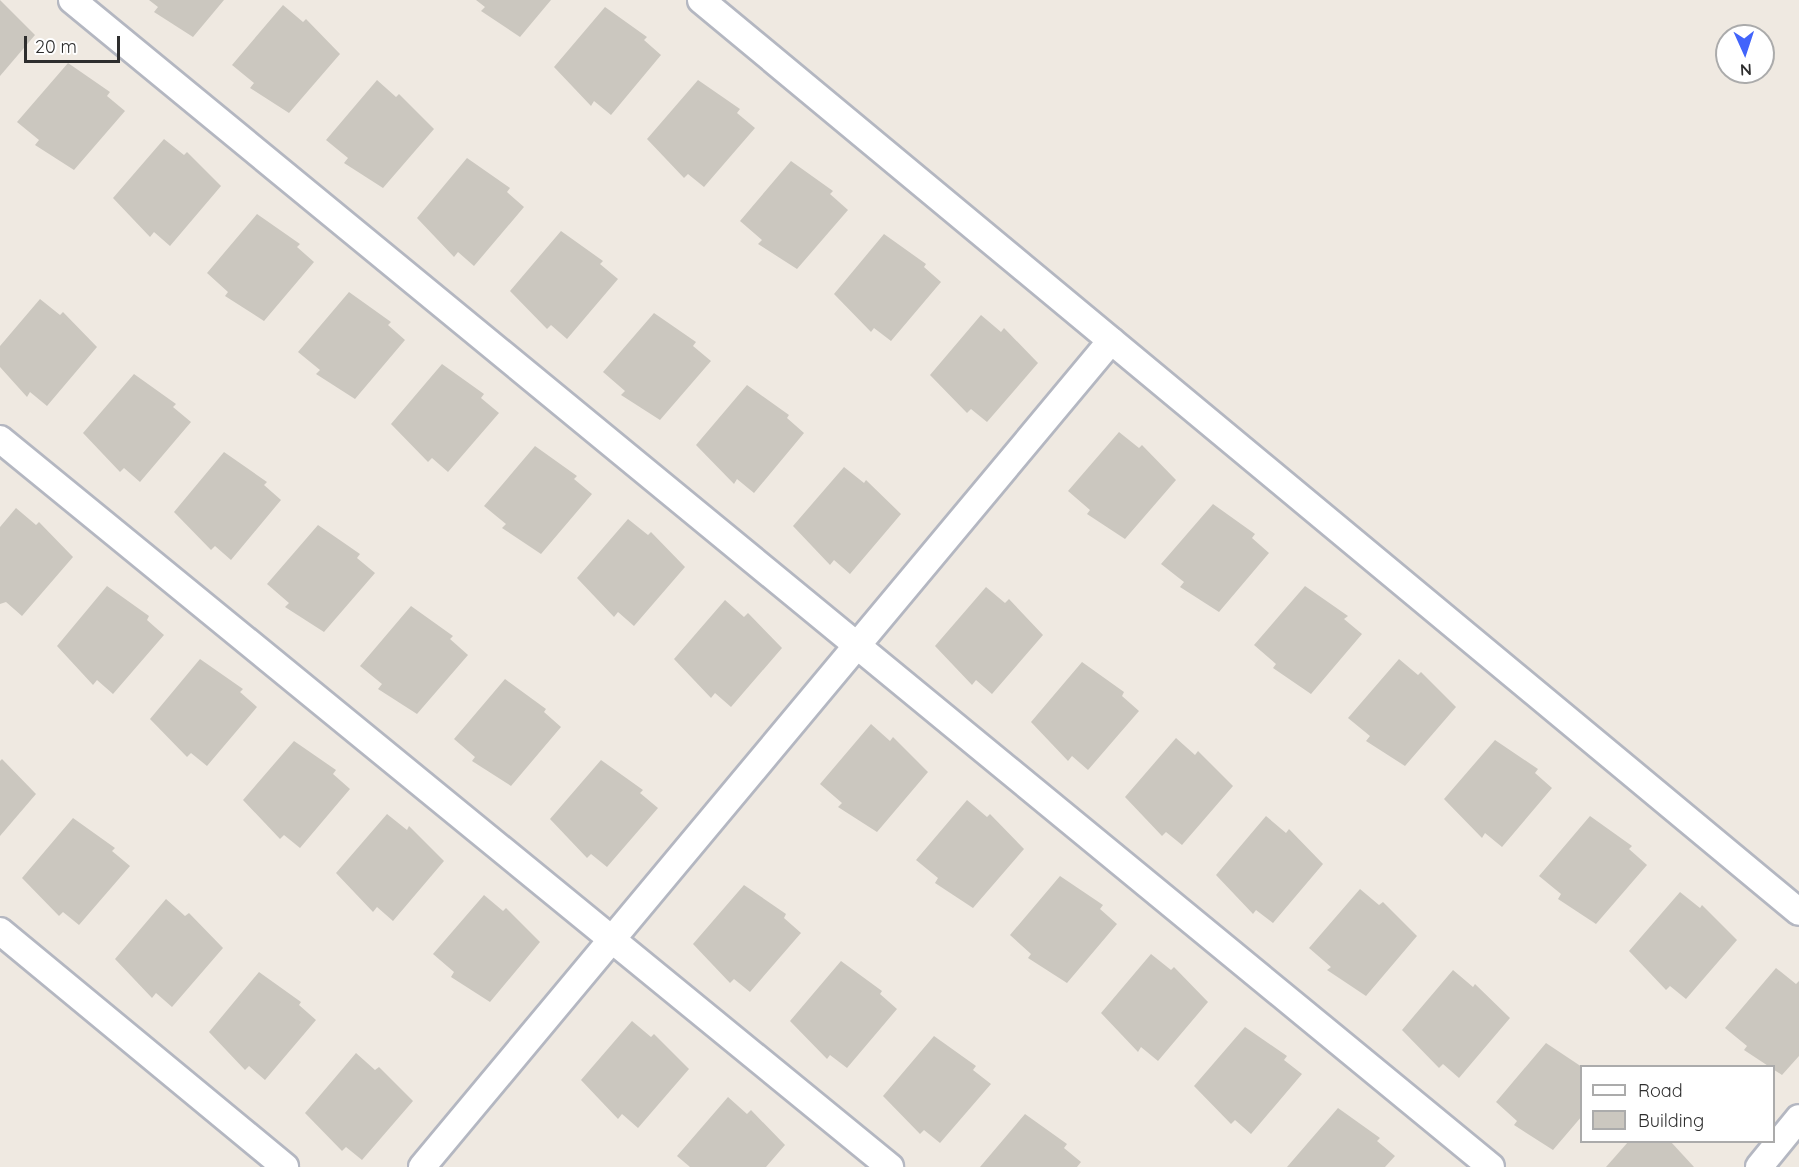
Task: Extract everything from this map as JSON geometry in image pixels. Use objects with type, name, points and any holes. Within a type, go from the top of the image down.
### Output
[{"type":"street","points":[[72,0],[1491,1167]]},
{"type":"street","points":[[701,0],[1799,912]]},
{"type":"street","points":[[422,1167],[1111,340]]},
{"type":"street","points":[[0,439],[613,938],[890,1167]]},
{"type":"street","points":[[0,931],[285,1167]]},
{"type":"street","points":[[1759,1167],[1799,1118]]},
{"type":"building","points":[[0,0],[35,35],[0,76]]},
{"type":"building","points":[[149,0],[224,0],[193,37],[154,12],[158,7]]},
{"type":"building","points":[[476,0],[551,0],[520,37],[481,11],[485,7]]},
{"type":"building","points":[[283,5],[303,22],[306,19],[340,54],[289,113],[250,88],[254,83],[232,65]]},
{"type":"building","points":[[605,7],[647,37],[644,40],[661,55],[611,115],[594,101],[591,106],[554,67]]},
{"type":"building","points":[[68,63],[110,92],[107,96],[125,111],[74,170],[35,145],[39,140],[17,122]]},
{"type":"building","points":[[377,80],[396,97],[399,94],[434,129],[383,188],[344,163],[348,158],[326,140]]},
{"type":"building","points":[[698,80],[740,109],[737,113],[755,128],[704,187],[688,174],[684,178],[647,139]]},
{"type":"building","points":[[164,139],[184,155],[187,152],[221,186],[170,246],[154,232],[150,237],[113,198]]},
{"type":"building","points":[[467,158],[510,188],[507,192],[524,207],[474,266],[458,252],[454,257],[417,218]]},
{"type":"building","points":[[791,161],[833,191],[830,194],[848,210],[797,269],[758,244],[762,240],[740,221]]},
{"type":"building","points":[[257,214],[300,244],[297,247],[314,262],[264,321],[225,296],[228,292],[207,273]]},
{"type":"building","points":[[561,231],[603,261],[600,264],[618,279],[567,339],[551,325],[547,329],[510,291]]},
{"type":"building","points":[[884,234],[926,264],[924,267],[941,282],[891,341],[874,328],[871,332],[834,294]]},
{"type":"building","points":[[349,292],[391,322],[388,325],[405,340],[355,399],[316,374],[320,370],[298,352]]},
{"type":"building","points":[[40,299],[60,315],[63,312],[97,347],[47,406],[30,392],[27,397],[0,367],[0,346]]},
{"type":"building","points":[[654,313],[696,342],[693,346],[711,361],[660,420],[621,395],[625,391],[603,372]]},
{"type":"building","points":[[981,315],[1001,332],[1004,328],[1038,363],[987,422],[971,409],[967,413],[930,375]]},
{"type":"building","points":[[442,364],[484,394],[481,398],[499,413],[448,472],[432,458],[428,462],[391,424]]},
{"type":"building","points":[[134,374],[176,404],[173,407],[191,422],[140,482],[124,468],[120,472],[83,433]]},
{"type":"building","points":[[747,385],[789,415],[787,418],[804,433],[754,493],[737,479],[734,484],[696,445]]},
{"type":"building","points":[[1119,432],[1139,448],[1142,445],[1176,480],[1125,539],[1087,514],[1090,510],[1068,491]]},
{"type":"building","points":[[535,446],[577,476],[574,479],[592,494],[541,554],[502,528],[506,524],[484,506]]},
{"type":"building","points":[[224,452],[267,482],[264,485],[281,500],[231,560],[215,546],[211,550],[174,512]]},
{"type":"building","points":[[844,467],[864,483],[866,480],[901,514],[850,574],[834,560],[830,565],[793,526]]},
{"type":"building","points":[[1213,504],[1255,534],[1252,538],[1269,553],[1219,612],[1180,587],[1184,582],[1161,564]]},
{"type":"building","points":[[16,508],[36,525],[39,522],[73,557],[22,616],[6,602],[0,604],[0,527]]},
{"type":"building","points":[[628,519],[648,535],[651,532],[685,567],[634,626],[618,612],[614,617],[577,578]]},
{"type":"building","points":[[318,525],[360,554],[357,558],[375,573],[324,632],[285,607],[289,603],[267,584]]},
{"type":"building","points":[[107,586],[149,616],[147,620],[164,635],[113,694],[97,680],[93,685],[57,646]]},
{"type":"building","points":[[1305,586],[1348,616],[1344,619],[1362,634],[1311,694],[1273,668],[1276,664],[1254,645]]},
{"type":"building","points":[[986,587],[1005,603],[1009,599],[1043,635],[992,694],[976,680],[972,685],[935,646]]},
{"type":"building","points":[[725,600],[744,617],[748,613],[782,648],[731,707],[715,693],[711,698],[674,659]]},
{"type":"building","points":[[411,606],[453,636],[450,639],[468,655],[417,714],[378,689],[382,684],[360,666]]},
{"type":"building","points":[[200,659],[243,689],[240,692],[257,707],[207,766],[191,753],[187,757],[150,719]]},
{"type":"building","points":[[1399,659],[1418,675],[1421,672],[1456,707],[1405,766],[1366,741],[1370,736],[1348,718]]},
{"type":"building","points":[[1082,662],[1124,692],[1122,696],[1139,711],[1088,770],[1072,756],[1068,761],[1031,722]]},
{"type":"building","points":[[505,679],[546,709],[544,712],[561,727],[511,786],[472,761],[475,757],[454,739]]},
{"type":"building","points":[[871,724],[890,741],[893,737],[928,772],[877,832],[838,807],[842,803],[820,784]]},
{"type":"building","points":[[1176,738],[1195,755],[1198,751],[1233,786],[1182,845],[1166,832],[1162,836],[1125,797]]},
{"type":"building","points":[[1495,740],[1538,769],[1535,773],[1552,788],[1502,847],[1485,833],[1482,838],[1444,799]]},
{"type":"building","points":[[294,741],[336,770],[333,774],[350,789],[300,848],[284,835],[280,839],[243,800]]},
{"type":"building","points":[[2,759],[36,794],[0,836],[0,761]]},
{"type":"building","points":[[601,760],[643,790],[640,793],[658,808],[607,867],[591,854],[587,858],[550,819]]},
{"type":"building","points":[[967,800],[987,817],[990,814],[1024,849],[973,908],[935,883],[938,878],[916,860]]},
{"type":"building","points":[[387,814],[407,830],[409,826],[444,861],[393,921],[377,907],[373,912],[336,873]]},
{"type":"building","points":[[1266,816],[1286,833],[1289,829],[1323,864],[1273,923],[1256,910],[1253,914],[1216,875]]},
{"type":"building","points":[[1590,816],[1632,846],[1629,849],[1647,865],[1596,924],[1558,899],[1561,894],[1539,876]]},
{"type":"building","points":[[73,818],[115,848],[112,851],[130,866],[79,925],[63,912],[59,916],[22,878]]},
{"type":"building","points":[[1060,876],[1103,905],[1100,909],[1117,924],[1067,983],[1028,958],[1031,954],[1010,935]]},
{"type":"building","points":[[744,885],[786,914],[784,918],[801,933],[750,992],[734,979],[730,983],[693,944]]},
{"type":"building","points":[[1360,889],[1379,905],[1383,902],[1417,936],[1366,996],[1327,970],[1331,967],[1309,948]]},
{"type":"building","points":[[1680,892],[1700,908],[1702,905],[1737,940],[1686,999],[1670,986],[1666,990],[1629,951]]},
{"type":"building","points":[[484,895],[503,911],[506,908],[540,942],[490,1002],[451,977],[454,972],[433,954]]},
{"type":"building","points":[[166,899],[185,916],[189,913],[223,948],[172,1007],[156,993],[152,998],[115,959]]},
{"type":"building","points":[[1151,954],[1171,970],[1174,967],[1208,1002],[1158,1061],[1141,1047],[1138,1052],[1101,1013]]},
{"type":"building","points":[[841,961],[882,991],[880,994],[897,1009],[847,1068],[830,1055],[827,1059],[790,1021]]},
{"type":"building","points":[[1776,968],[1796,984],[1799,981],[1799,1056],[1782,1075],[1775,1070],[1775,1065],[1767,1065],[1744,1050],[1747,1046],[1725,1028]]},
{"type":"building","points":[[1453,970],[1473,987],[1475,984],[1510,1018],[1459,1078],[1443,1064],[1439,1068],[1402,1030]]},
{"type":"building","points":[[259,972],[301,1002],[299,1005],[316,1020],[265,1080],[249,1066],[245,1070],[209,1032]]},
{"type":"building","points":[[632,1021],[651,1037],[654,1034],[689,1069],[638,1128],[622,1114],[618,1119],[581,1080]]},
{"type":"building","points":[[1245,1027],[1287,1056],[1284,1060],[1302,1074],[1251,1134],[1235,1120],[1231,1124],[1194,1086]]},
{"type":"building","points":[[934,1036],[976,1066],[973,1070],[991,1084],[940,1143],[924,1130],[920,1134],[883,1096]]},
{"type":"building","points":[[1546,1043],[1580,1066],[1580,1118],[1553,1150],[1514,1125],[1517,1121],[1496,1102]]},
{"type":"building","points":[[356,1053],[375,1070],[379,1067],[413,1101],[362,1160],[346,1147],[342,1151],[305,1113]]},
{"type":"building","points":[[728,1097],[747,1114],[751,1110],[785,1145],[766,1167],[690,1167],[677,1156]]},
{"type":"building","points":[[1338,1108],[1380,1138],[1377,1141],[1395,1156],[1385,1167],[1287,1167]]},
{"type":"building","points":[[1025,1114],[1067,1144],[1064,1148],[1081,1162],[1077,1167],[980,1167]]},
{"type":"building","points":[[1627,1143],[1672,1143],[1694,1167],[1606,1167]]}]
